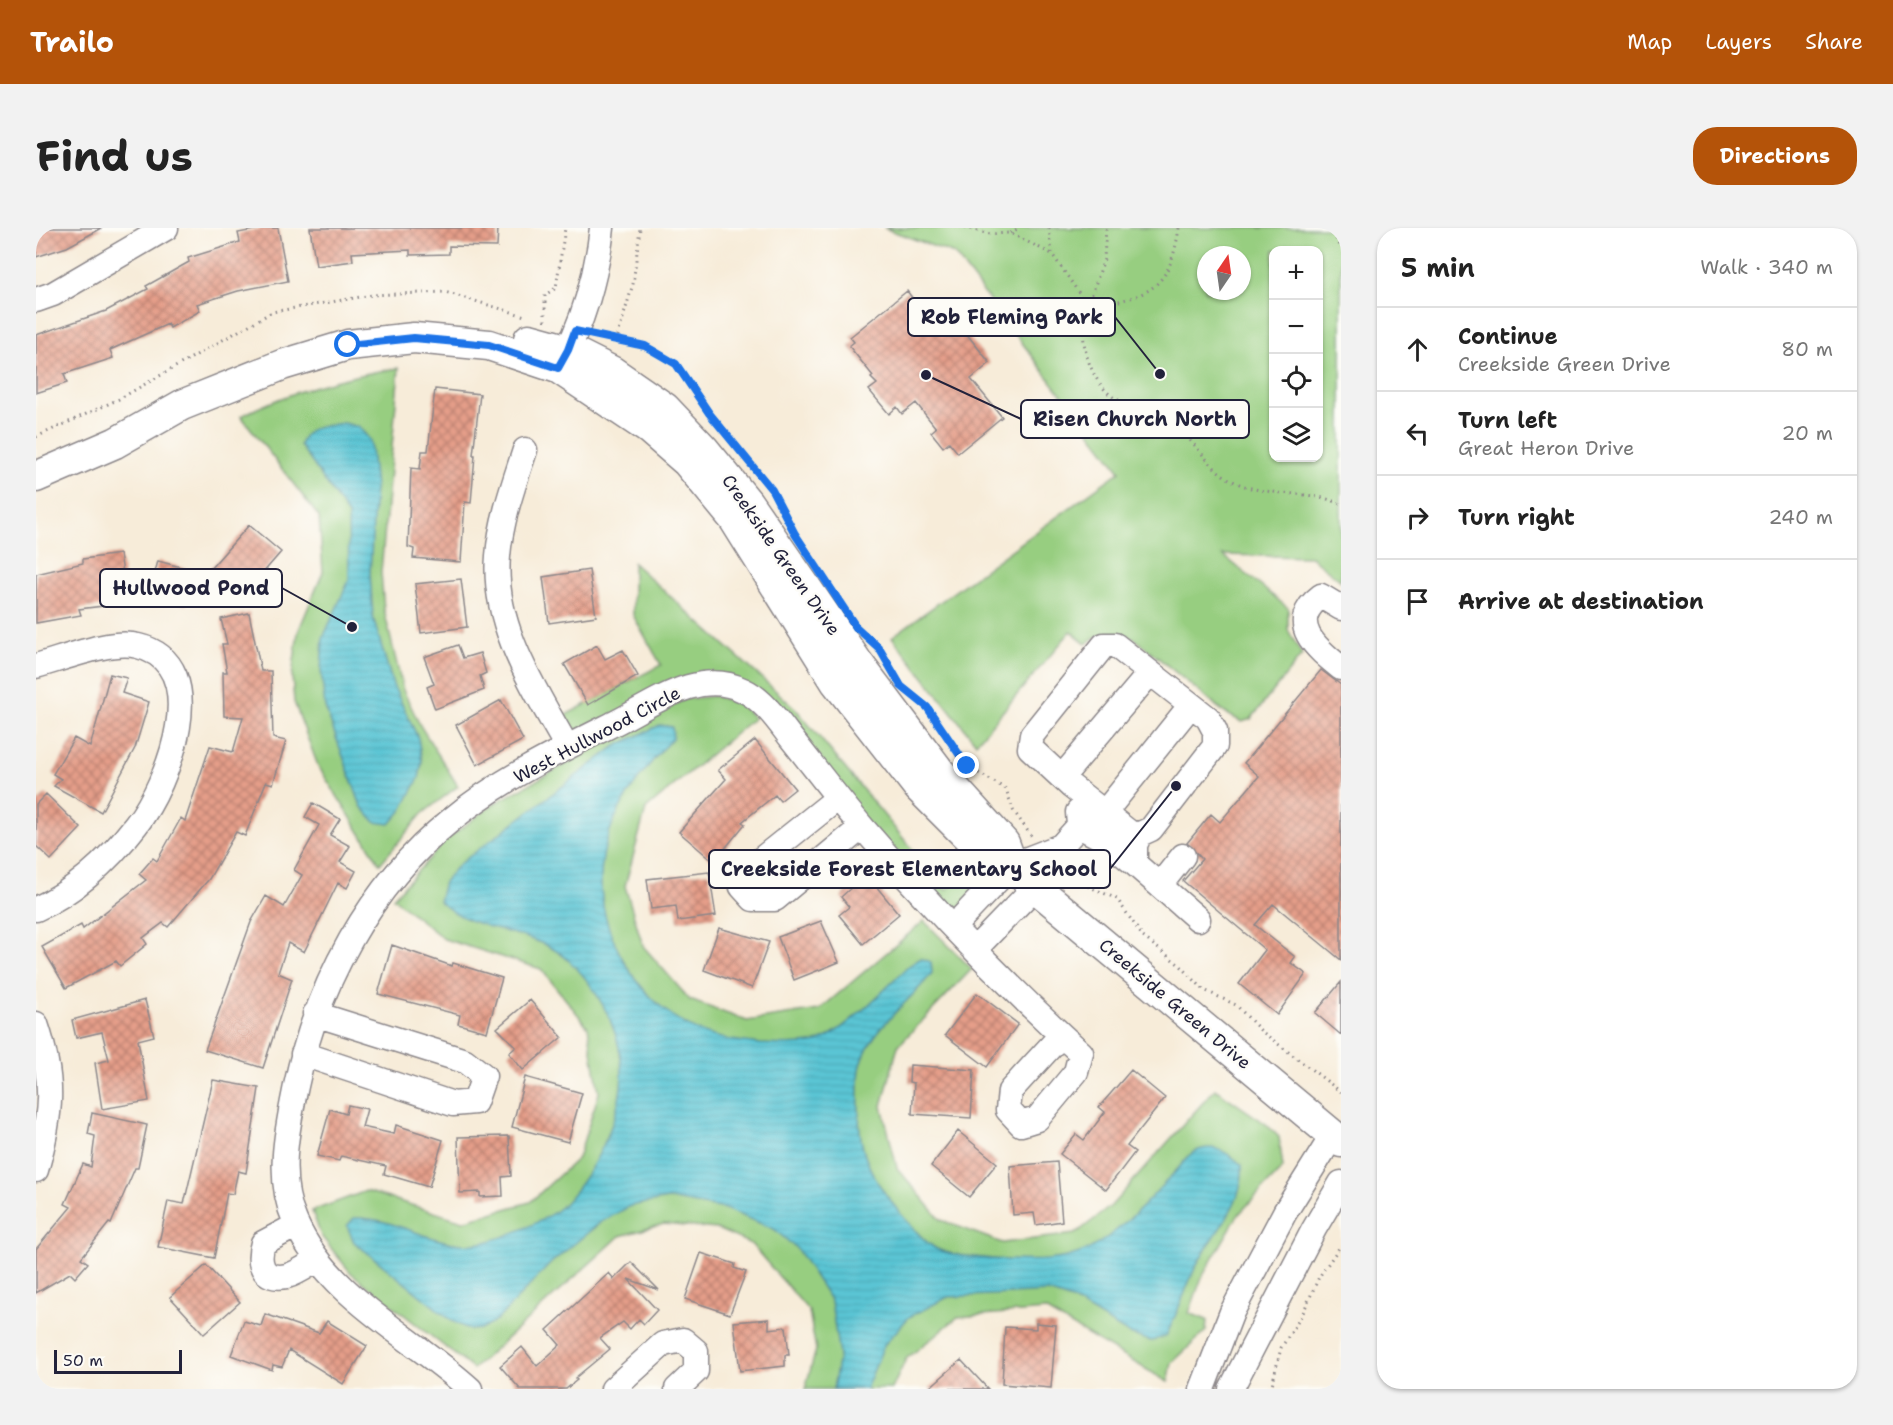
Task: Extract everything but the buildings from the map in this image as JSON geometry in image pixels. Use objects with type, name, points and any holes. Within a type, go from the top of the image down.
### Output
[{"type":"main road","name":"Creekside Green Drive","points":[[36,477],[115,443],[182,405],[282,365],[348,345],[414,338],[567,349],[613,372],[664,408],[703,448],[748,503],[858,663],[940,772],[1004,843],[1012,865],[1035,887],[1337,1139]]},
{"type":"street","points":[[36,300],[53,294],[166,228]]},
{"type":"street","points":[[567,349],[594,272],[602,228]]},
{"type":"street","points":[[525,450],[507,507],[498,557],[501,608],[515,650],[567,747]]},
{"type":"street","points":[[1341,608],[1321,596],[1312,603],[1305,620],[1307,636],[1341,668]]},
{"type":"street","points":[[36,666],[96,648],[137,645],[163,658],[179,683],[181,712],[173,749],[163,775],[138,823],[107,859],[75,887],[36,909]]},
{"type":"street","points":[[1104,645],[1115,645],[1191,705],[1208,718],[1215,731],[1215,746],[1150,829],[1140,834],[1130,832],[1067,782],[1030,748],[1032,735],[1104,645]]},
{"type":"street","points":[[1067,782],[1150,673]]},
{"type":"street","name":"West Hullwood Circle","points":[[470,1389],[351,1294],[316,1260],[296,1223],[284,1182],[286,1135],[303,1054],[315,1014],[336,965],[373,906],[403,866],[450,820],[492,791],[567,747],[682,688],[714,683],[743,690],[768,709],[862,827],[953,927],[1081,1053],[1076,1072],[1037,1119],[1021,1124],[1008,1110],[1010,1091],[1053,1044],[1063,1037]]},
{"type":"street","points":[[975,949],[1035,887],[1051,854],[1079,826],[1105,812],[1191,705]]},
{"type":"street","points":[[1067,782],[1079,826],[1107,841],[1198,919]]},
{"type":"street","points":[[838,798],[749,869],[742,888],[753,899],[775,899],[862,827]]},
{"type":"street","points":[[1135,864],[1135,845],[1140,834]]},
{"type":"street","points":[[953,927],[1012,865],[1051,854]]},
{"type":"street","points":[[1160,885],[1183,856]]},
{"type":"street","points":[[303,1054],[453,1104],[475,1102],[484,1076],[465,1061],[315,1014]]},
{"type":"street","points":[[36,1024],[50,1083],[49,1126],[36,1170]]},
{"type":"street","points":[[1202,1389],[1232,1312],[1285,1212],[1337,1139]]},
{"type":"street","points":[[1232,1389],[1314,1229],[1341,1183]]},
{"type":"street","points":[[296,1223],[263,1243],[258,1257],[261,1266],[270,1275],[285,1276],[316,1260]]},
{"type":"street","points":[[613,1389],[663,1344],[682,1340],[696,1351],[696,1371],[676,1389]]},
{"type":"path","points":[[545,322],[545,296],[556,288],[565,228]]},
{"type":"path","points":[[616,342],[633,284],[640,228]]},
{"type":"path","points":[[965,228],[990,234],[1010,233],[1019,228]]},
{"type":"path","points":[[1049,228],[1052,254],[1088,306]]},
{"type":"path","points":[[1106,228],[1104,259],[1084,315],[1084,347],[1093,372],[1113,396],[1158,414],[1180,430],[1218,474],[1251,488],[1303,494],[1341,504]]},
{"type":"path","points":[[1088,306],[1140,296],[1164,278],[1175,257],[1179,228]]},
{"type":"path","points":[[1330,228],[1341,247]]},
{"type":"path","points":[[1010,233],[1052,254]]},
{"type":"path","points":[[36,437],[119,399],[272,312],[372,295],[445,292],[545,322],[567,349],[616,342],[645,346],[676,364],[709,413],[772,490],[791,525]]},
{"type":"path","points":[[910,693],[927,707],[967,766],[1006,789],[1013,810],[1051,854],[1081,883],[1117,899],[1143,937],[1181,966],[1204,990],[1236,1005],[1261,1031],[1341,1092]]},
{"type":"path","points":[[1271,1389],[1281,1348],[1302,1315],[1319,1277],[1341,1245]]},
{"type":"green space","points":[[884,228],[1341,228],[1341,581],[1311,557],[1223,555],[1288,608],[1288,630],[1302,655],[1251,719],[1242,722],[1225,713],[1134,638],[1109,633],[1097,636],[1086,644],[1071,631],[976,743],[892,637],[1120,471],[954,254]]},
{"type":"green space","points":[[399,368],[381,572],[384,610],[403,690],[421,727],[458,786],[422,814],[380,864],[318,766],[294,702],[292,676],[298,632],[323,572],[319,517],[241,416],[318,385]]},
{"type":"green space","points":[[633,563],[796,709],[946,890],[975,867],[985,883],[964,905],[953,909],[939,903],[729,675],[584,730],[572,730],[560,718],[661,665],[633,615]]},
{"type":"green space","points":[[714,696],[740,704],[754,718],[646,809],[625,886],[643,946],[690,1000],[747,1021],[819,1010],[924,921],[972,969],[898,1046],[882,1106],[897,1168],[941,1220],[1002,1243],[1075,1234],[1111,1206],[1215,1089],[1266,1124],[1279,1137],[1283,1168],[1238,1215],[1202,1277],[1189,1313],[1207,1320],[1206,1331],[1172,1363],[1168,1382],[1045,1310],[958,1317],[906,1359],[892,1389],[805,1389],[816,1350],[809,1311],[751,1244],[717,1229],[664,1224],[620,1236],[473,1369],[351,1273],[321,1236],[312,1211],[366,1191],[463,1221],[530,1202],[578,1158],[599,1093],[588,1027],[541,969],[444,939],[393,898],[447,839],[495,803],[685,699]]},
{"type":"water","points":[[344,423],[359,427],[370,440],[375,487],[370,573],[373,617],[393,685],[418,738],[422,762],[419,778],[402,810],[390,824],[375,822],[361,806],[325,707],[321,670],[323,638],[349,580],[348,515],[300,445],[307,433],[317,427]]},
{"type":"water","points":[[660,725],[672,727],[673,737],[639,778],[620,807],[607,839],[601,881],[603,905],[609,929],[631,972],[646,992],[683,1023],[701,1032],[731,1040],[761,1044],[803,1044],[816,1042],[838,1030],[910,965],[921,958],[931,962],[932,973],[886,1022],[867,1049],[861,1063],[859,1079],[859,1120],[864,1151],[876,1180],[916,1232],[941,1251],[980,1258],[1027,1261],[1068,1257],[1098,1244],[1121,1226],[1194,1152],[1214,1148],[1231,1156],[1242,1165],[1242,1180],[1238,1193],[1226,1219],[1195,1268],[1166,1336],[1151,1341],[1129,1334],[1072,1300],[1048,1292],[948,1297],[909,1317],[884,1345],[866,1389],[833,1389],[839,1356],[831,1301],[797,1249],[774,1229],[725,1209],[668,1199],[630,1206],[601,1222],[551,1263],[496,1321],[482,1329],[470,1330],[452,1321],[354,1242],[347,1226],[354,1218],[384,1222],[428,1237],[458,1244],[483,1242],[521,1230],[556,1211],[564,1204],[598,1156],[614,1118],[622,1079],[619,1046],[615,1032],[595,991],[566,958],[551,948],[519,935],[469,920],[439,901],[444,882],[458,865],[616,746]]},
{"type":"place","name":"Rob Fleming Park","points":[[1160,374]]},
{"type":"place","name":"Risen Church North","points":[[926,375]]},
{"type":"place","name":"Hullwood Pond","points":[[352,627]]},
{"type":"place","name":"Creekside Forest Elementary School","points":[[1176,786]]},
{"type":"route","points":[[348,345],[414,338],[489,345],[558,368],[575,331],[616,342],[645,346],[660,353],[676,364],[709,413],[772,490],[783,507],[795,534],[856,627],[879,648],[901,686],[927,707],[967,766]]}]
